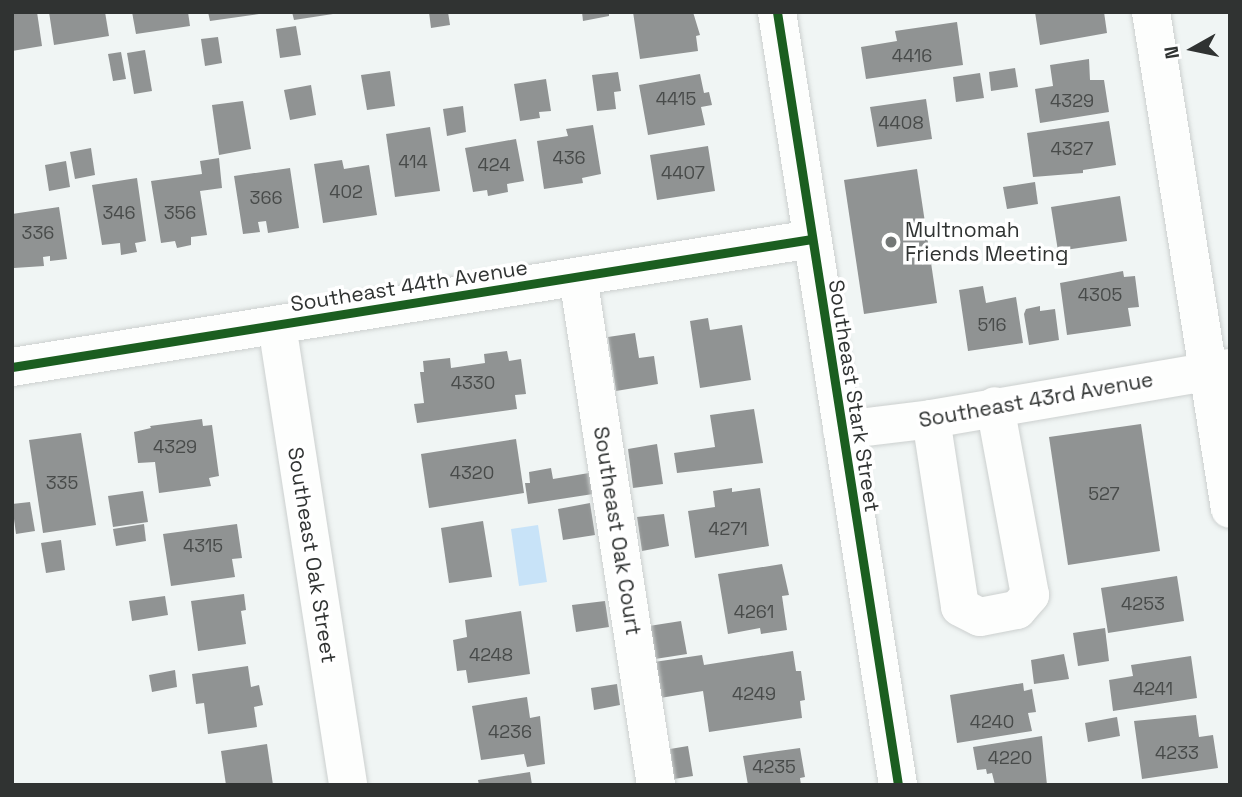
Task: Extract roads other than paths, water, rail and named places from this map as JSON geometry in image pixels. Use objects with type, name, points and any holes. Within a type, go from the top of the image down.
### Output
[{"type":"street","name":"Southeast Stark Street","points":[[777,12],[898,785]]},
{"type":"street","points":[[1152,12],[1219,370],[1230,509]]},
{"type":"street","name":"Southeast 44th Avenue","points":[[12,367],[812,239]]},
{"type":"street","name":"Southeast Oak Court","points":[[578,277],[656,785]]},
{"type":"street","name":"Southeast Oak Street","points":[[277,325],[348,785]]},
{"type":"street","name":"Southeast 43rd Avenue","points":[[842,430],[931,419],[1219,370]]},
{"type":"street","points":[[931,419],[960,607],[980,617],[1017,610],[1030,595],[995,406]]},
{"type":"water","points":[[538,525],[547,582],[519,586],[511,529]]},
{"type":"place","name":"Multnomah Friends Meeting","points":[[891,242]]}]
